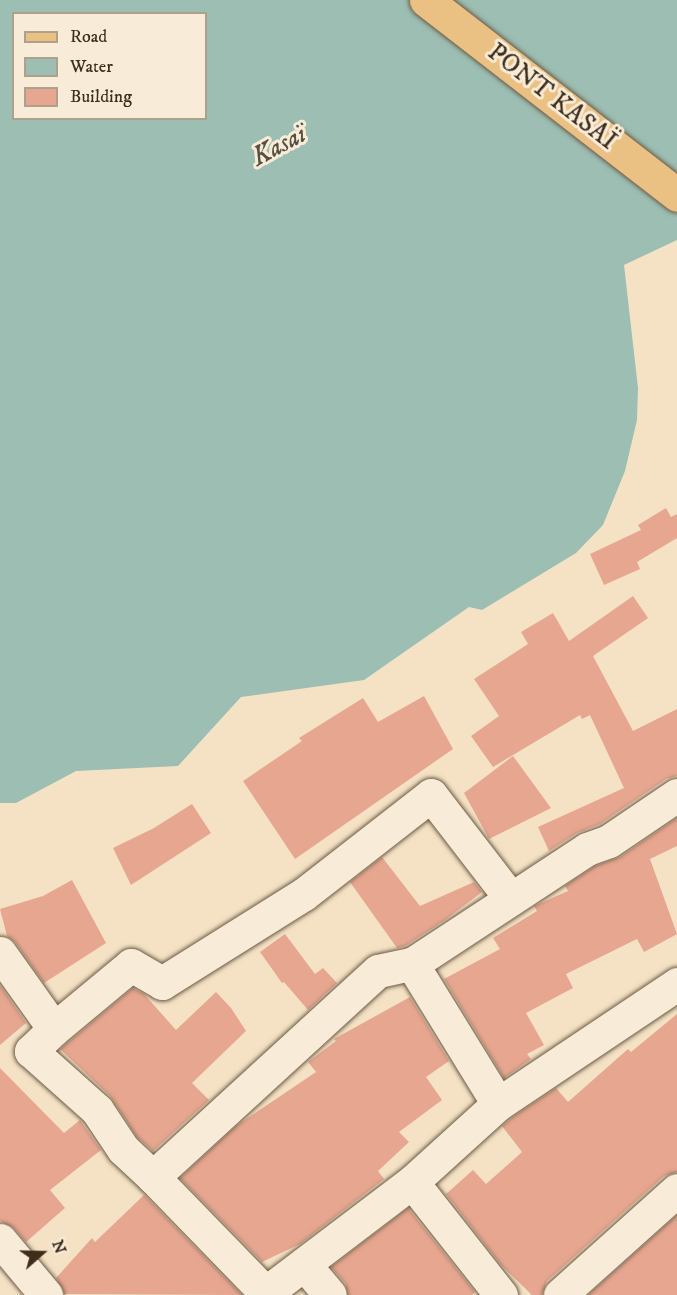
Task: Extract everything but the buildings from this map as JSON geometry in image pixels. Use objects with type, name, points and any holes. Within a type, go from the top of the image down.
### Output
[{"type":"main road","name":"PONT KASAÏ","points":[[426,0],[677,195]]},
{"type":"street","points":[[511,899],[431,795],[304,894],[162,983],[131,965],[54,1029],[32,1051],[98,1110],[123,1149],[153,1177],[264,1294],[412,1182],[498,1104],[677,984]]},
{"type":"street","points":[[153,1177],[378,971],[412,964],[586,849],[609,841],[677,795]]},
{"type":"street","points":[[0,953],[54,1029]]},
{"type":"street","points":[[412,964],[498,1104]]},
{"type":"street","points":[[412,1182],[501,1295]]},
{"type":"street","points":[[560,1295],[677,1190]]},
{"type":"street","points":[[0,1240],[46,1295]]},
{"type":"street","points":[[304,1264],[330,1295]]},
{"type":"water","name":"Kasaï","points":[[0,0],[677,0],[677,240],[624,265],[638,388],[637,420],[625,471],[603,525],[576,553],[482,610],[469,607],[364,680],[241,697],[178,766],[76,771],[16,803],[0,803]]}]
